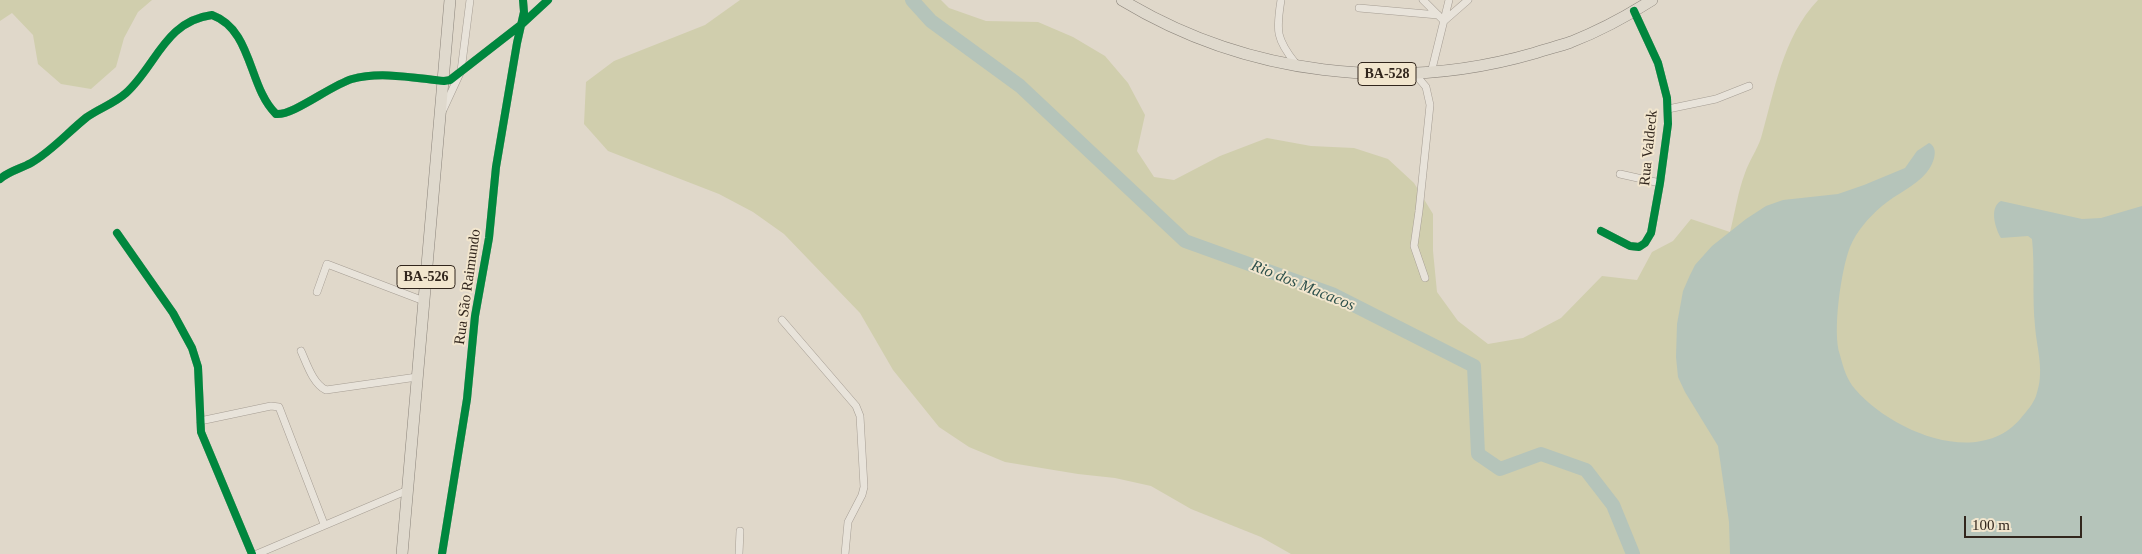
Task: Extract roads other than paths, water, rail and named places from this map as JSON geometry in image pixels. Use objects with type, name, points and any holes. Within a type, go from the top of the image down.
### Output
[{"type":"main road","name":"BA-526","points":[[402,554],[450,0]]},
{"type":"main road","name":"BA-528","points":[[1122,0],[1190,35],[1254,57],[1336,72],[1375,74],[1431,73],[1504,62],[1571,42],[1652,0]]},
{"type":"street","points":[[440,116],[461,71],[470,0]]},
{"type":"street","name":"Rua São Raimundo","points":[[442,554],[467,398],[475,316],[489,238],[496,167],[524,12],[523,0]]},
{"type":"street","points":[[0,179],[31,163],[88,117],[118,99],[134,84],[158,50],[173,34],[187,24],[208,16],[212,15],[222,20],[236,34],[267,103],[276,114],[287,113],[328,89],[354,78],[389,76],[450,80],[522,24],[548,0]]},
{"type":"street","points":[[1281,0],[1277,25],[1279,38],[1284,49],[1296,64]]},
{"type":"street","points":[[1422,0],[1444,21]]},
{"type":"street","points":[[1431,73],[1449,0]]},
{"type":"street","points":[[1444,21],[1468,0]]},
{"type":"street","points":[[1359,8],[1438,15]]},
{"type":"street","name":"Rua Valdeck","points":[[1602,231],[1630,246],[1638,247],[1645,243],[1651,233],[1660,183],[1668,124],[1668,108],[1661,70],[1634,11]]},
{"type":"street","points":[[1415,74],[1426,87],[1430,106],[1420,211],[1414,246],[1425,278]]},
{"type":"street","points":[[1668,108],[1716,99],[1749,86]]},
{"type":"street","name":"Rua Valdeck","points":[[1620,174],[1660,183]]},
{"type":"street","points":[[117,233],[173,313],[192,348],[198,367],[200,421],[203,439],[220,475],[252,554]]},
{"type":"street","points":[[317,292],[327,264],[424,301]]},
{"type":"street","points":[[782,320],[856,406],[860,416],[864,487],[848,522],[845,554]]},
{"type":"street","points":[[301,351],[320,386],[326,390],[417,377]]},
{"type":"street","points":[[200,421],[271,406],[279,407],[324,524]]},
{"type":"street","points":[[258,554],[324,524],[408,490]]},
{"type":"street","points":[[739,554],[740,531]]},
{"type":"waterway","name":"Rio dos Macacos","points":[[912,0],[931,21],[1020,86],[1185,241],[1332,294],[1474,366],[1478,454],[1500,469],[1541,454],[1586,470],[1613,505],[1633,554]]}]
